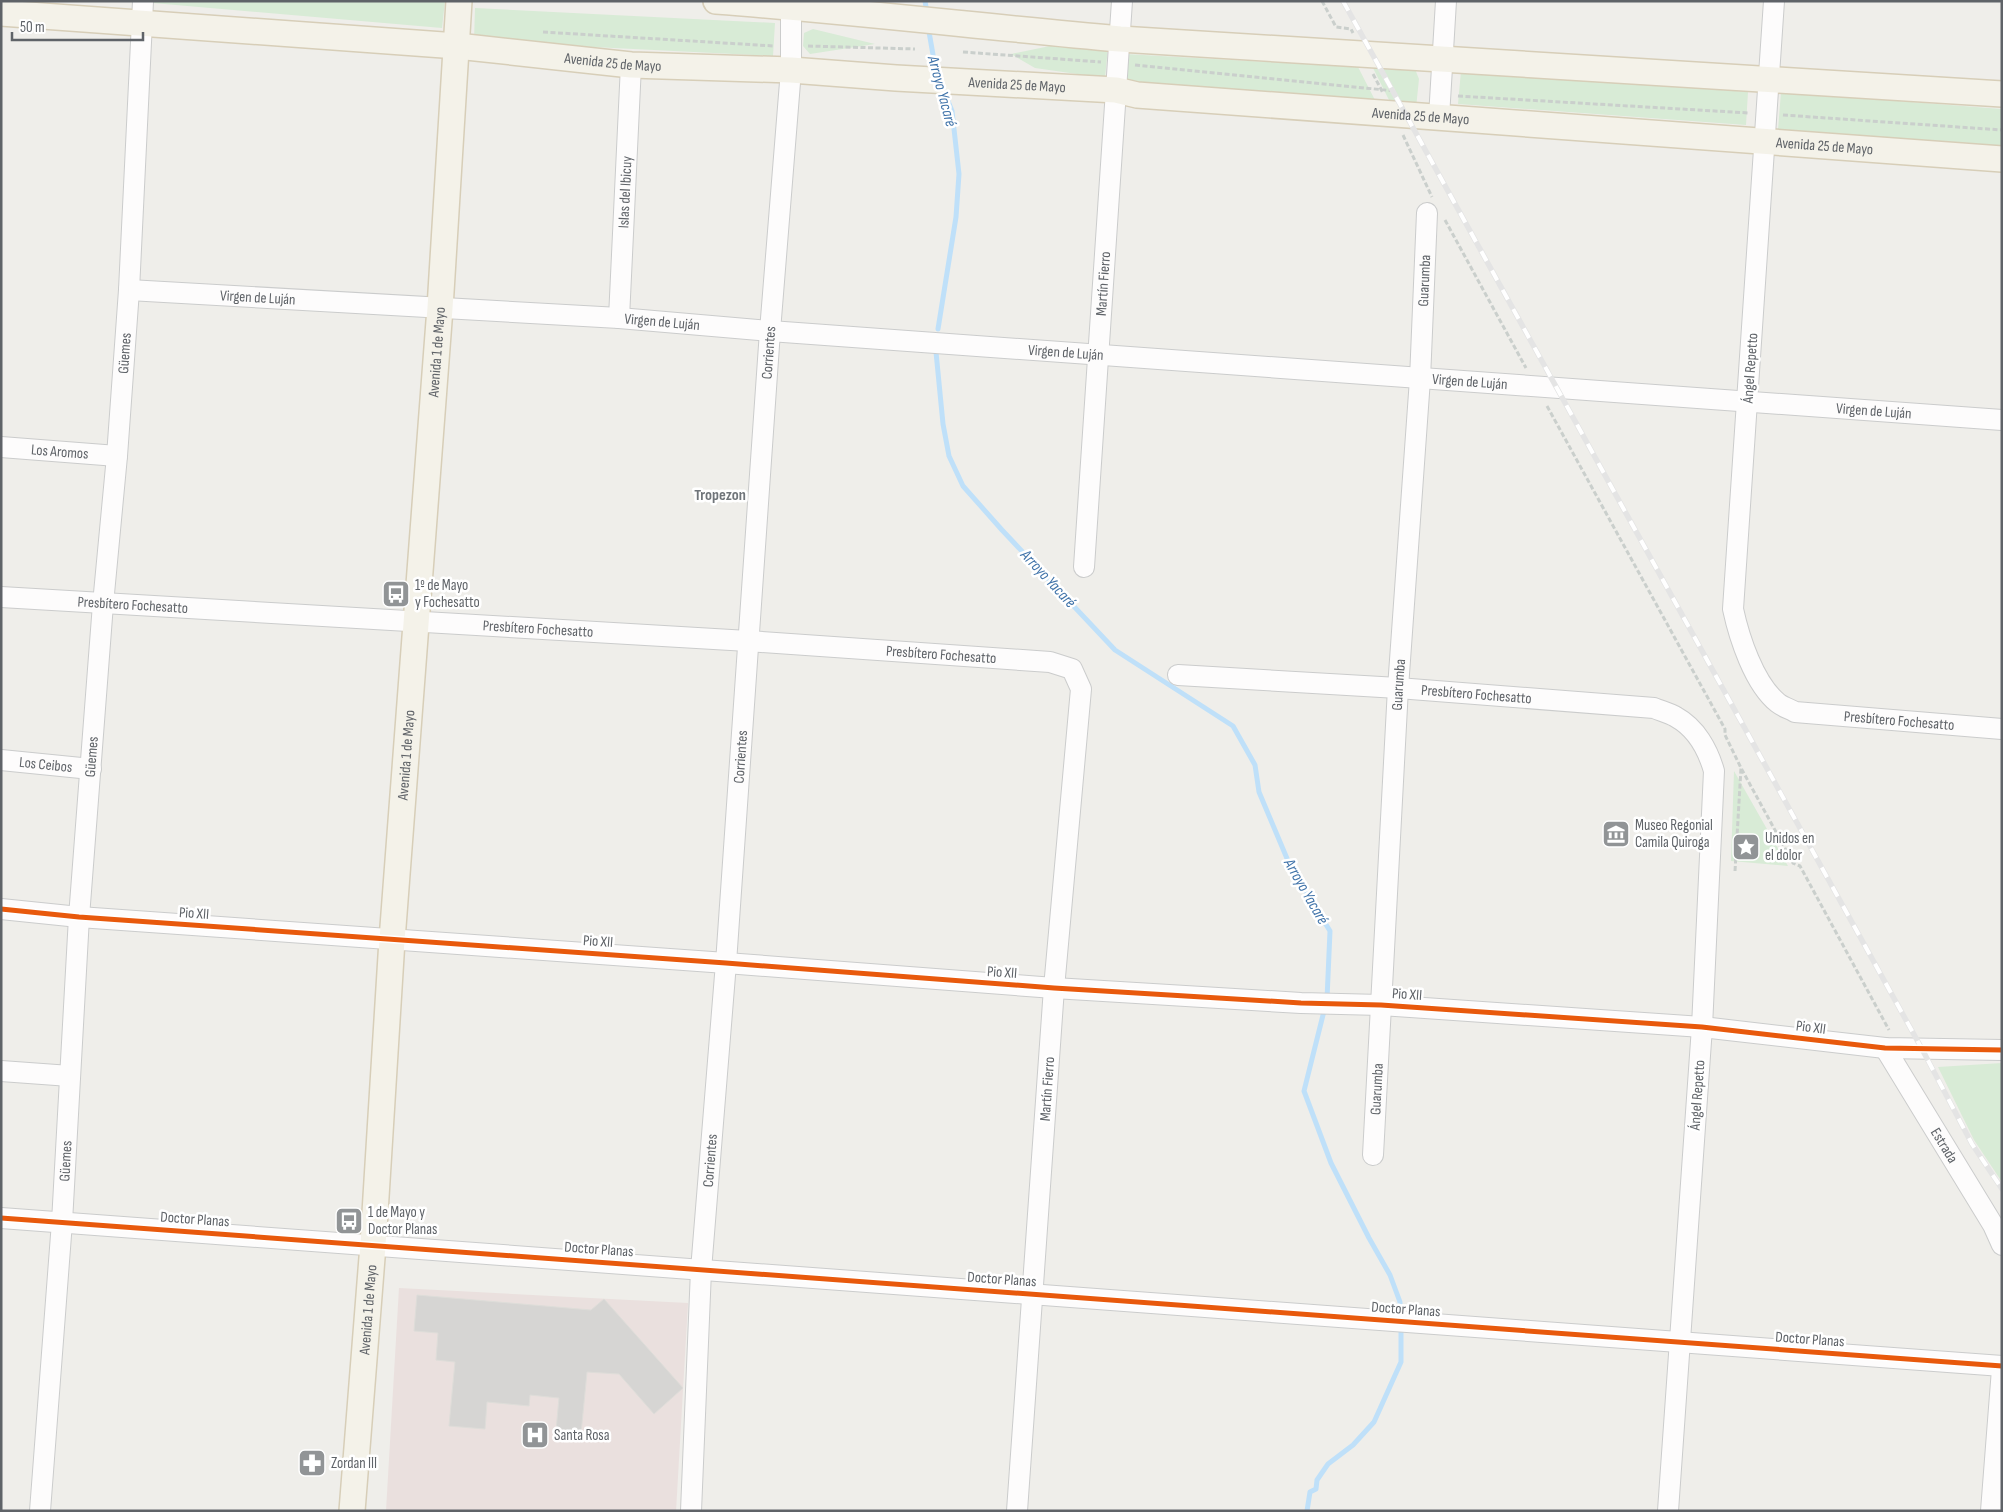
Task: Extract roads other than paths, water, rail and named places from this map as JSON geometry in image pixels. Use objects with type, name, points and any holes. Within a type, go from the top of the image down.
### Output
[{"type":"main road","name":"Avenida 1 de Mayo","points":[[352,1511],[373,1245],[392,940],[440,308],[459,1]]},
{"type":"main road","points":[[716,1],[791,4],[1120,39],[2002,94]]},
{"type":"main road","name":"Avenida 25 de Mayo","points":[[1,14],[142,13],[631,65],[791,70],[896,78],[1116,90],[1137,95],[1394,115],[1440,106],[1765,141],[2002,158]]},
{"type":"street","name":"Martín Fierro","points":[[1084,567],[1122,1]]},
{"type":"street","points":[[1440,106],[1446,1]]},
{"type":"street","name":"Ángel Repetto","points":[[1774,1],[1748,402],[1732,608],[1740,640],[1760,681],[1778,702],[1795,712]]},
{"type":"street","name":"Corrientes","points":[[690,1511],[702,1270],[726,963],[770,332],[791,70],[791,4]]},
{"type":"street","name":"Güemes","points":[[40,1511],[62,1222],[79,917],[102,604],[117,456],[129,290],[142,13]]},
{"type":"street","name":"Islas del Ibicuy","points":[[619,318],[631,65]]},
{"type":"street","name":"Guarumba","points":[[1373,1156],[1398,688],[1420,378],[1435,210]]},
{"type":"street","name":"Virgen de Luján","points":[[129,290],[619,318],[770,332],[2002,420]]},
{"type":"street","name":"Los Aromos","points":[[1,447],[117,456]]},
{"type":"street","name":"Presbítero Fochesatto","points":[[1,597],[748,641],[1050,662],[1072,669]]},
{"type":"street","name":"Martín Fierro","points":[[1017,1511],[1054,988],[1081,689],[1072,669]]},
{"type":"street","name":"Presbítero Fochesatto","points":[[1178,674],[1398,688],[1654,708]]},
{"type":"street","name":"Ángel Repetto","points":[[1654,708],[1676,716],[1692,731],[1708,750],[1714,771],[1702,1027],[1668,1511]]},
{"type":"street","name":"Presbítero Fochesatto","points":[[1795,712],[2002,729]]},
{"type":"street","name":"Los Ceibos","points":[[1,760],[90,769]]},
{"type":"street","name":"Pio XII","points":[[1,909],[79,917],[1054,988],[1301,1004],[1342,1003],[1381,1005],[1702,1027],[1891,1048],[2002,1050]]},
{"type":"street","name":"Estrada","points":[[1891,1048],[1993,1225],[2002,1245]]},
{"type":"street","points":[[1,1070],[70,1076]]},
{"type":"street","name":"Doctor Planas","points":[[1,1218],[2002,1367]]},
{"type":"street","points":[[1991,1511],[2002,1367]]},
{"type":"waterway","name":"Arroyo Yacaré","points":[[925,1],[927,13]]},
{"type":"waterway","name":"Arroyo Yacaré","points":[[928,26],[936,72]]},
{"type":"waterway","name":"Arroyo Yacaré","points":[[938,329],[956,217],[959,174],[952,111],[943,89]]},
{"type":"waterway","name":"Arroyo Yacaré","points":[[936,352],[943,424],[949,456],[963,486],[1115,650],[1233,726],[1255,765],[1259,792],[1291,868],[1330,931],[1327,999]]},
{"type":"waterway","name":"Arroyo Yacaré","points":[[1325,1007],[1304,1091],[1331,1163],[1390,1275],[1400,1302],[1400,1317]]},
{"type":"waterway","name":"Arroyo Yacaré","points":[[1307,1511],[1310,1492],[1316,1489],[1317,1480],[1328,1464],[1353,1445],[1374,1422],[1401,1362],[1401,1326]]},
{"type":"railway","points":[[1343,1],[1922,1049],[1972,1144],[2002,1189]]},
{"type":"place","name":"1º de Mayo y Fochesatto","points":[[396,594]]},
{"type":"place","name":"Museo Regonial Camila Quiroga","points":[[1616,834]]},
{"type":"place","name":"Unidos en el dolor","points":[[1746,847]]},
{"type":"place","name":"1 de Mayo y Doctor Planas","points":[[349,1221]]},
{"type":"place","name":"Santa Rosa","points":[[535,1435]]},
{"type":"place","name":"Zordan III","points":[[312,1463]]},
{"type":"district","name":"Tropezon","points":[[720,494]]}]
